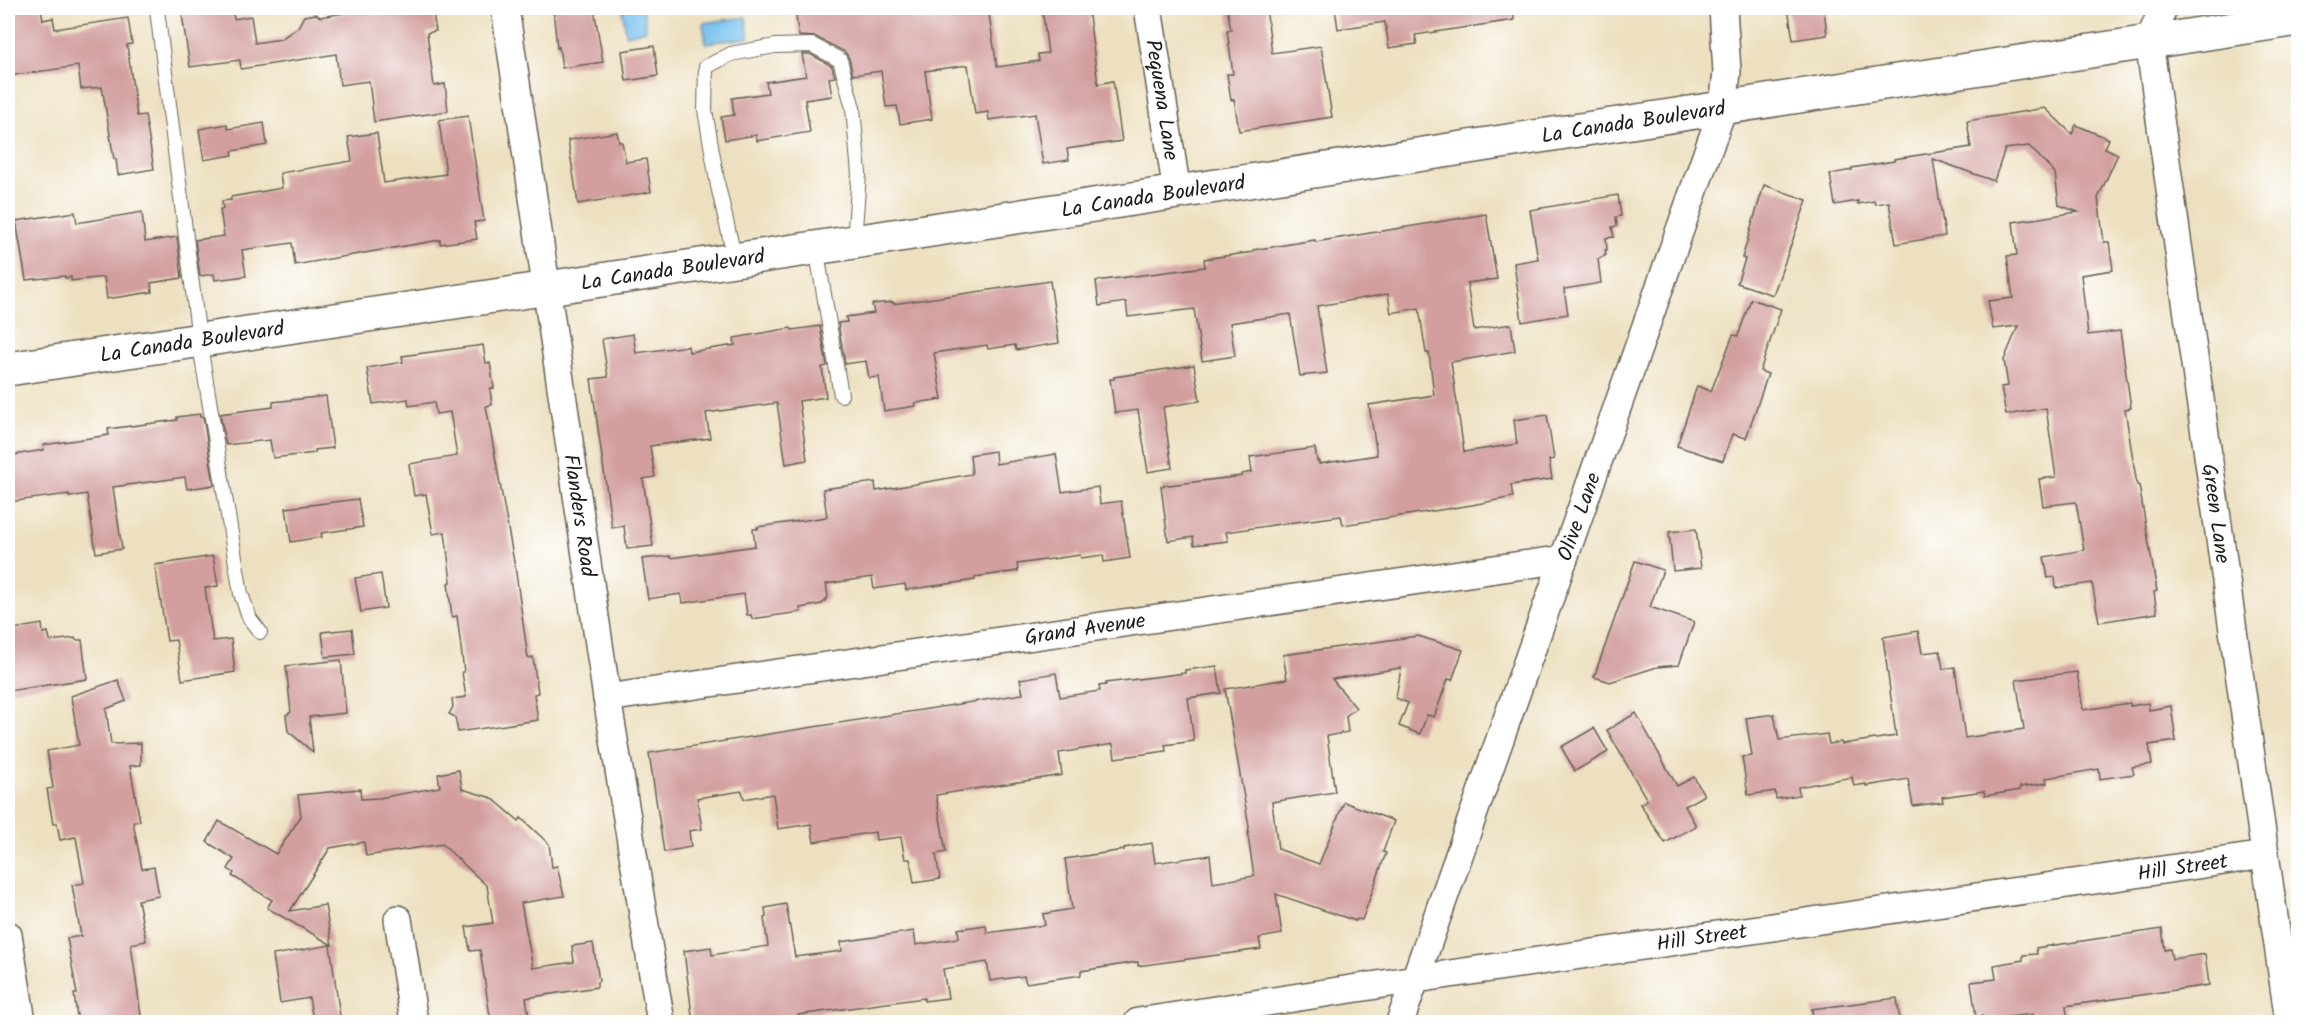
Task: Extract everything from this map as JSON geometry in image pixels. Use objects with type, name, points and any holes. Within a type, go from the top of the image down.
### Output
[{"type":"street","name":"Flanders Road","points":[[505,8],[608,698],[661,1023]]},
{"type":"street","name":"Pequena Lane","points":[[1148,8],[1178,192]]},
{"type":"street","name":"Olive Lane","points":[[1400,1023],[1723,108],[1727,72],[1723,8]]},
{"type":"street","name":"Green Lane","points":[[2163,8],[2150,42],[2289,1023]]},
{"type":"street","name":"La Canada Boulevard","points":[[8,369],[816,248],[2298,19]]},
{"type":"street","name":"Grand Avenue","points":[[608,698],[1564,559]]},
{"type":"street","name":"Hill Street","points":[[1138,1023],[1416,979],[2265,855]]},
{"type":"street","points":[[398,919],[414,1023]]},
{"type":"street","points":[[8,935],[22,1023]]},
{"type":"lane","points":[[157,10],[199,339],[241,594],[250,619],[260,632]]},
{"type":"lane","points":[[735,260],[718,186],[705,110],[706,68],[731,54],[776,46],[812,45],[840,60],[853,108],[859,174],[854,242]]},
{"type":"lane","points":[[816,248],[841,395]]},
{"type":"water","points":[[622,8],[643,8],[646,30],[626,35]]},
{"type":"water","points":[[746,17],[749,38],[706,43],[703,23]]},
{"type":"building","points":[[8,8],[41,8],[43,20],[53,18],[55,29],[128,18],[132,44],[127,45],[137,116],[145,115],[154,169],[118,175],[102,87],[81,89],[78,66],[8,76]]},
{"type":"building","points":[[181,8],[232,8],[234,19],[251,16],[255,43],[281,39],[298,27],[304,16],[316,14],[320,17],[351,12],[350,8],[432,8],[436,31],[427,33],[434,86],[445,84],[448,111],[374,122],[369,81],[340,85],[336,54],[241,69],[240,60],[190,67]]},
{"type":"building","points":[[553,8],[594,8],[603,62],[562,68],[559,47],[557,48]]},
{"type":"building","points":[[816,8],[988,8],[997,67],[1039,61],[1038,54],[1048,53],[1042,8],[1088,8],[1098,84],[1113,81],[1122,141],[1067,149],[1069,160],[1043,164],[1035,114],[989,120],[988,112],[975,114],[968,65],[925,71],[932,119],[900,124],[897,106],[886,107],[881,71],[853,75],[849,58],[845,52],[816,37],[799,36],[795,11]]},
{"type":"building","points":[[1227,8],[1266,8],[1272,53],[1321,46],[1332,117],[1239,131],[1227,74],[1233,74],[1227,30],[1231,30]]},
{"type":"building","points":[[1335,8],[1513,8],[1514,20],[1415,35],[1417,44],[1389,48],[1385,22],[1338,29]]},
{"type":"building","points":[[1788,8],[1824,8],[1827,35],[1793,40]]},
{"type":"building","points":[[654,46],[658,76],[626,81],[622,51]]},
{"type":"building","points":[[802,54],[810,54],[832,66],[835,77],[829,78],[832,96],[805,100],[810,132],[757,141],[756,135],[725,140],[721,117],[734,115],[732,98],[768,93],[766,82],[806,76]]},
{"type":"building","points":[[2045,108],[2072,134],[2076,125],[2109,139],[2105,148],[2118,154],[2098,198],[2104,242],[2109,242],[2113,270],[2081,275],[2088,335],[2120,331],[2131,408],[2125,409],[2157,591],[2154,592],[2157,613],[2099,622],[2092,583],[2056,588],[2055,577],[2048,578],[2044,557],[2084,550],[2076,502],[2043,506],[2039,479],[2056,477],[2046,408],[2006,415],[2001,387],[2008,386],[2004,360],[2018,326],[1993,329],[1988,301],[2013,298],[2007,256],[2017,255],[2013,222],[2078,212],[2059,205],[2055,173],[2029,146],[2005,149],[1994,181],[1933,159],[1945,236],[1896,244],[1889,202],[1875,204],[1874,201],[1858,204],[1858,201],[1835,205],[1830,174],[1894,161],[1894,159],[1971,147],[1967,121]]},
{"type":"building","points":[[468,116],[484,221],[474,222],[477,239],[440,244],[440,240],[295,265],[292,243],[242,250],[246,276],[215,280],[214,274],[200,276],[195,240],[224,236],[220,209],[223,209],[222,201],[231,200],[231,197],[282,188],[280,173],[352,161],[348,137],[377,133],[384,183],[446,174],[439,120]]},
{"type":"building","points":[[264,123],[267,145],[232,151],[233,155],[204,160],[199,129],[227,124],[228,129]]},
{"type":"building","points":[[617,132],[619,142],[622,142],[626,162],[646,159],[651,192],[578,204],[568,140]]},
{"type":"building","points":[[1764,185],[1807,200],[1773,295],[1737,283],[1745,259],[1742,258]]},
{"type":"building","points":[[1618,195],[1621,216],[1616,217],[1617,226],[1612,227],[1614,237],[1606,238],[1606,255],[1598,259],[1601,283],[1564,289],[1568,314],[1522,322],[1514,263],[1538,259],[1530,210]]},
{"type":"building","points":[[75,212],[77,223],[142,212],[145,242],[177,237],[182,278],[151,283],[152,292],[107,299],[104,277],[71,281],[71,277],[65,278],[65,276],[26,280],[16,221]]},
{"type":"building","points":[[1486,214],[1497,279],[1467,283],[1474,330],[1511,324],[1515,351],[1451,362],[1464,452],[1517,444],[1514,420],[1547,415],[1554,459],[1549,460],[1552,479],[1511,485],[1513,497],[1472,505],[1343,525],[1341,516],[1280,524],[1226,532],[1228,541],[1194,545],[1193,537],[1168,541],[1161,486],[1242,476],[1242,474],[1252,472],[1250,457],[1315,448],[1319,464],[1377,455],[1369,405],[1434,395],[1429,353],[1426,353],[1419,308],[1391,313],[1388,294],[1317,306],[1327,373],[1300,376],[1290,314],[1230,323],[1235,356],[1202,361],[1194,309],[1128,317],[1126,302],[1099,306],[1096,281],[1205,267],[1204,259]]},
{"type":"building","points":[[1050,281],[1059,343],[1016,350],[1015,345],[988,349],[987,345],[934,353],[942,399],[884,411],[879,377],[869,378],[866,361],[845,364],[838,323],[847,322],[846,317],[874,313],[872,304],[893,302],[893,304]]},
{"type":"building","points":[[1751,299],[1781,309],[1760,371],[1768,374],[1746,438],[1732,434],[1723,461],[1677,446],[1697,386],[1711,391],[1733,335],[1738,336]]},
{"type":"building","points":[[820,326],[827,366],[822,367],[826,397],[799,401],[807,460],[786,464],[777,403],[706,413],[710,438],[650,446],[655,477],[643,479],[653,546],[627,549],[624,526],[612,528],[591,379],[608,377],[602,339],[633,334],[636,353],[688,346],[689,352],[735,345],[734,338],[791,328],[792,330]]},
{"type":"building","points":[[483,345],[486,363],[490,363],[494,388],[490,389],[492,405],[486,406],[516,573],[528,658],[533,657],[538,693],[534,694],[538,720],[458,732],[455,717],[449,714],[453,707],[452,699],[466,697],[457,616],[452,617],[448,583],[451,582],[445,532],[433,534],[426,494],[414,496],[409,464],[457,456],[450,412],[436,414],[434,402],[409,406],[408,399],[373,404],[367,368],[403,362],[402,356]]},
{"type":"building","points":[[1194,365],[1200,401],[1163,407],[1172,468],[1148,472],[1138,410],[1115,413],[1110,379]]},
{"type":"building","points":[[326,396],[333,448],[315,450],[315,453],[273,458],[270,440],[226,445],[220,414],[273,407],[273,402]]},
{"type":"building","points":[[200,414],[200,417],[203,416],[214,485],[187,489],[185,477],[113,487],[122,549],[96,553],[87,494],[69,497],[69,494],[8,502],[8,456],[44,450],[43,445],[109,435],[108,429],[177,420],[177,417]]},
{"type":"building","points":[[995,451],[996,464],[1056,454],[1062,492],[1098,487],[1100,504],[1121,501],[1130,558],[1104,562],[1103,555],[1081,558],[1080,555],[1017,564],[1018,571],[906,590],[905,584],[874,589],[872,577],[826,584],[828,597],[822,604],[800,608],[801,612],[752,619],[751,615],[747,615],[744,594],[683,603],[681,594],[648,599],[642,559],[670,556],[671,558],[755,546],[753,529],[758,529],[757,527],[827,517],[823,489],[875,482],[876,491],[972,474],[970,455]]},
{"type":"building","points":[[358,499],[363,527],[321,533],[322,537],[291,542],[286,508]]},
{"type":"building","points":[[1696,529],[1701,568],[1673,571],[1669,532]]},
{"type":"building","points":[[213,556],[218,586],[205,588],[213,641],[231,639],[235,672],[182,680],[176,640],[167,641],[155,565]]},
{"type":"building","points":[[1635,561],[1663,570],[1650,607],[1694,622],[1679,665],[1657,667],[1610,682],[1594,677]]},
{"type":"building","points":[[381,574],[386,608],[361,612],[355,578]]},
{"type":"building","points":[[42,624],[43,633],[48,632],[50,641],[75,638],[82,640],[87,679],[8,691],[8,636],[13,636],[12,629]]},
{"type":"building","points":[[352,629],[355,654],[325,657],[322,632]]},
{"type":"building","points":[[1918,631],[1922,653],[1940,651],[1943,669],[1955,667],[1965,738],[2024,729],[2016,680],[2077,672],[2083,710],[2130,703],[2130,706],[2148,703],[2149,710],[2171,706],[2176,741],[2149,745],[2152,764],[2132,767],[2134,774],[2100,779],[2099,769],[2046,778],[2047,783],[2020,787],[2020,790],[1985,796],[1984,791],[1942,797],[1943,802],[1913,806],[1908,779],[1854,786],[1852,777],[1798,787],[1799,795],[1776,799],[1775,791],[1748,795],[1742,757],[1752,756],[1746,718],[1774,714],[1779,740],[1827,734],[1829,744],[1841,742],[1842,744],[1896,736],[1883,637]]},
{"type":"building","points":[[1418,636],[1463,650],[1452,680],[1448,679],[1434,717],[1427,715],[1420,734],[1399,726],[1408,703],[1396,698],[1401,668],[1332,679],[1356,708],[1346,716],[1348,732],[1327,736],[1335,792],[1272,802],[1278,849],[1319,864],[1344,802],[1394,821],[1383,852],[1386,853],[1362,920],[1357,919],[1356,921],[1276,894],[1282,934],[1259,938],[1261,949],[1138,966],[1138,962],[1081,971],[1081,975],[1026,983],[1024,976],[990,981],[987,962],[943,969],[948,998],[924,1001],[924,998],[798,1015],[798,1017],[785,1019],[786,1023],[693,1023],[684,951],[711,947],[712,955],[768,946],[765,908],[786,904],[795,957],[842,951],[841,942],[914,931],[916,945],[959,938],[958,929],[986,925],[987,933],[1045,925],[1043,914],[1072,909],[1065,859],[1124,850],[1124,848],[1152,843],[1155,863],[1210,855],[1213,883],[1254,876],[1248,836],[1249,826],[1225,689],[1287,679],[1283,655]]},
{"type":"building","points":[[341,660],[346,713],[309,717],[313,752],[288,731],[286,715],[291,712],[286,666]]},
{"type":"building","points":[[1217,666],[1221,693],[1188,698],[1194,741],[1165,745],[1166,751],[1115,758],[1113,744],[1059,753],[1062,775],[936,795],[946,852],[936,854],[940,879],[914,883],[910,859],[905,859],[901,837],[876,840],[875,832],[814,842],[811,824],[778,829],[773,794],[744,799],[742,791],[697,798],[702,829],[689,831],[691,847],[664,852],[649,753],[1023,694],[1020,679],[1056,673],[1060,697],[1100,691],[1099,686],[1106,685],[1106,683],[1185,673],[1185,670]]},
{"type":"building","points":[[118,680],[126,701],[106,709],[111,744],[141,743],[141,765],[130,766],[140,821],[133,822],[142,869],[154,867],[159,896],[138,900],[146,941],[131,944],[142,1023],[78,1023],[74,994],[77,994],[67,938],[81,936],[72,885],[84,883],[76,837],[60,840],[57,823],[53,824],[47,789],[53,788],[47,751],[79,745],[71,696]]},
{"type":"building","points":[[1636,713],[1677,786],[1694,777],[1704,795],[1685,806],[1696,826],[1665,843],[1640,804],[1647,800],[1607,730]]},
{"type":"building","points":[[1594,728],[1608,752],[1575,771],[1561,747]]},
{"type":"building","points":[[459,770],[462,789],[492,798],[519,821],[521,818],[549,844],[552,867],[557,866],[564,896],[521,903],[533,968],[574,962],[572,946],[593,943],[599,981],[597,987],[526,998],[530,1023],[491,1023],[480,950],[470,951],[466,927],[493,923],[487,886],[442,844],[366,856],[364,842],[330,848],[290,911],[325,905],[332,945],[267,908],[272,900],[232,876],[234,873],[228,869],[234,859],[207,842],[219,821],[276,854],[301,816],[298,795],[360,789],[361,799],[379,798],[440,787],[438,774]]},
{"type":"building","points":[[2162,929],[2165,950],[2170,949],[2172,959],[2205,954],[2209,985],[2066,1006],[2068,1023],[2034,1023],[2033,1014],[1983,1020],[1982,1016],[1976,1017],[1971,982],[1996,979],[1994,965],[2023,960],[2023,955],[2037,954],[2036,948]]},
{"type":"building","points":[[330,945],[340,1016],[313,1020],[309,998],[280,1003],[273,955]]},
{"type":"building","points":[[1897,998],[1900,1023],[1813,1023],[1812,1009]]}]
